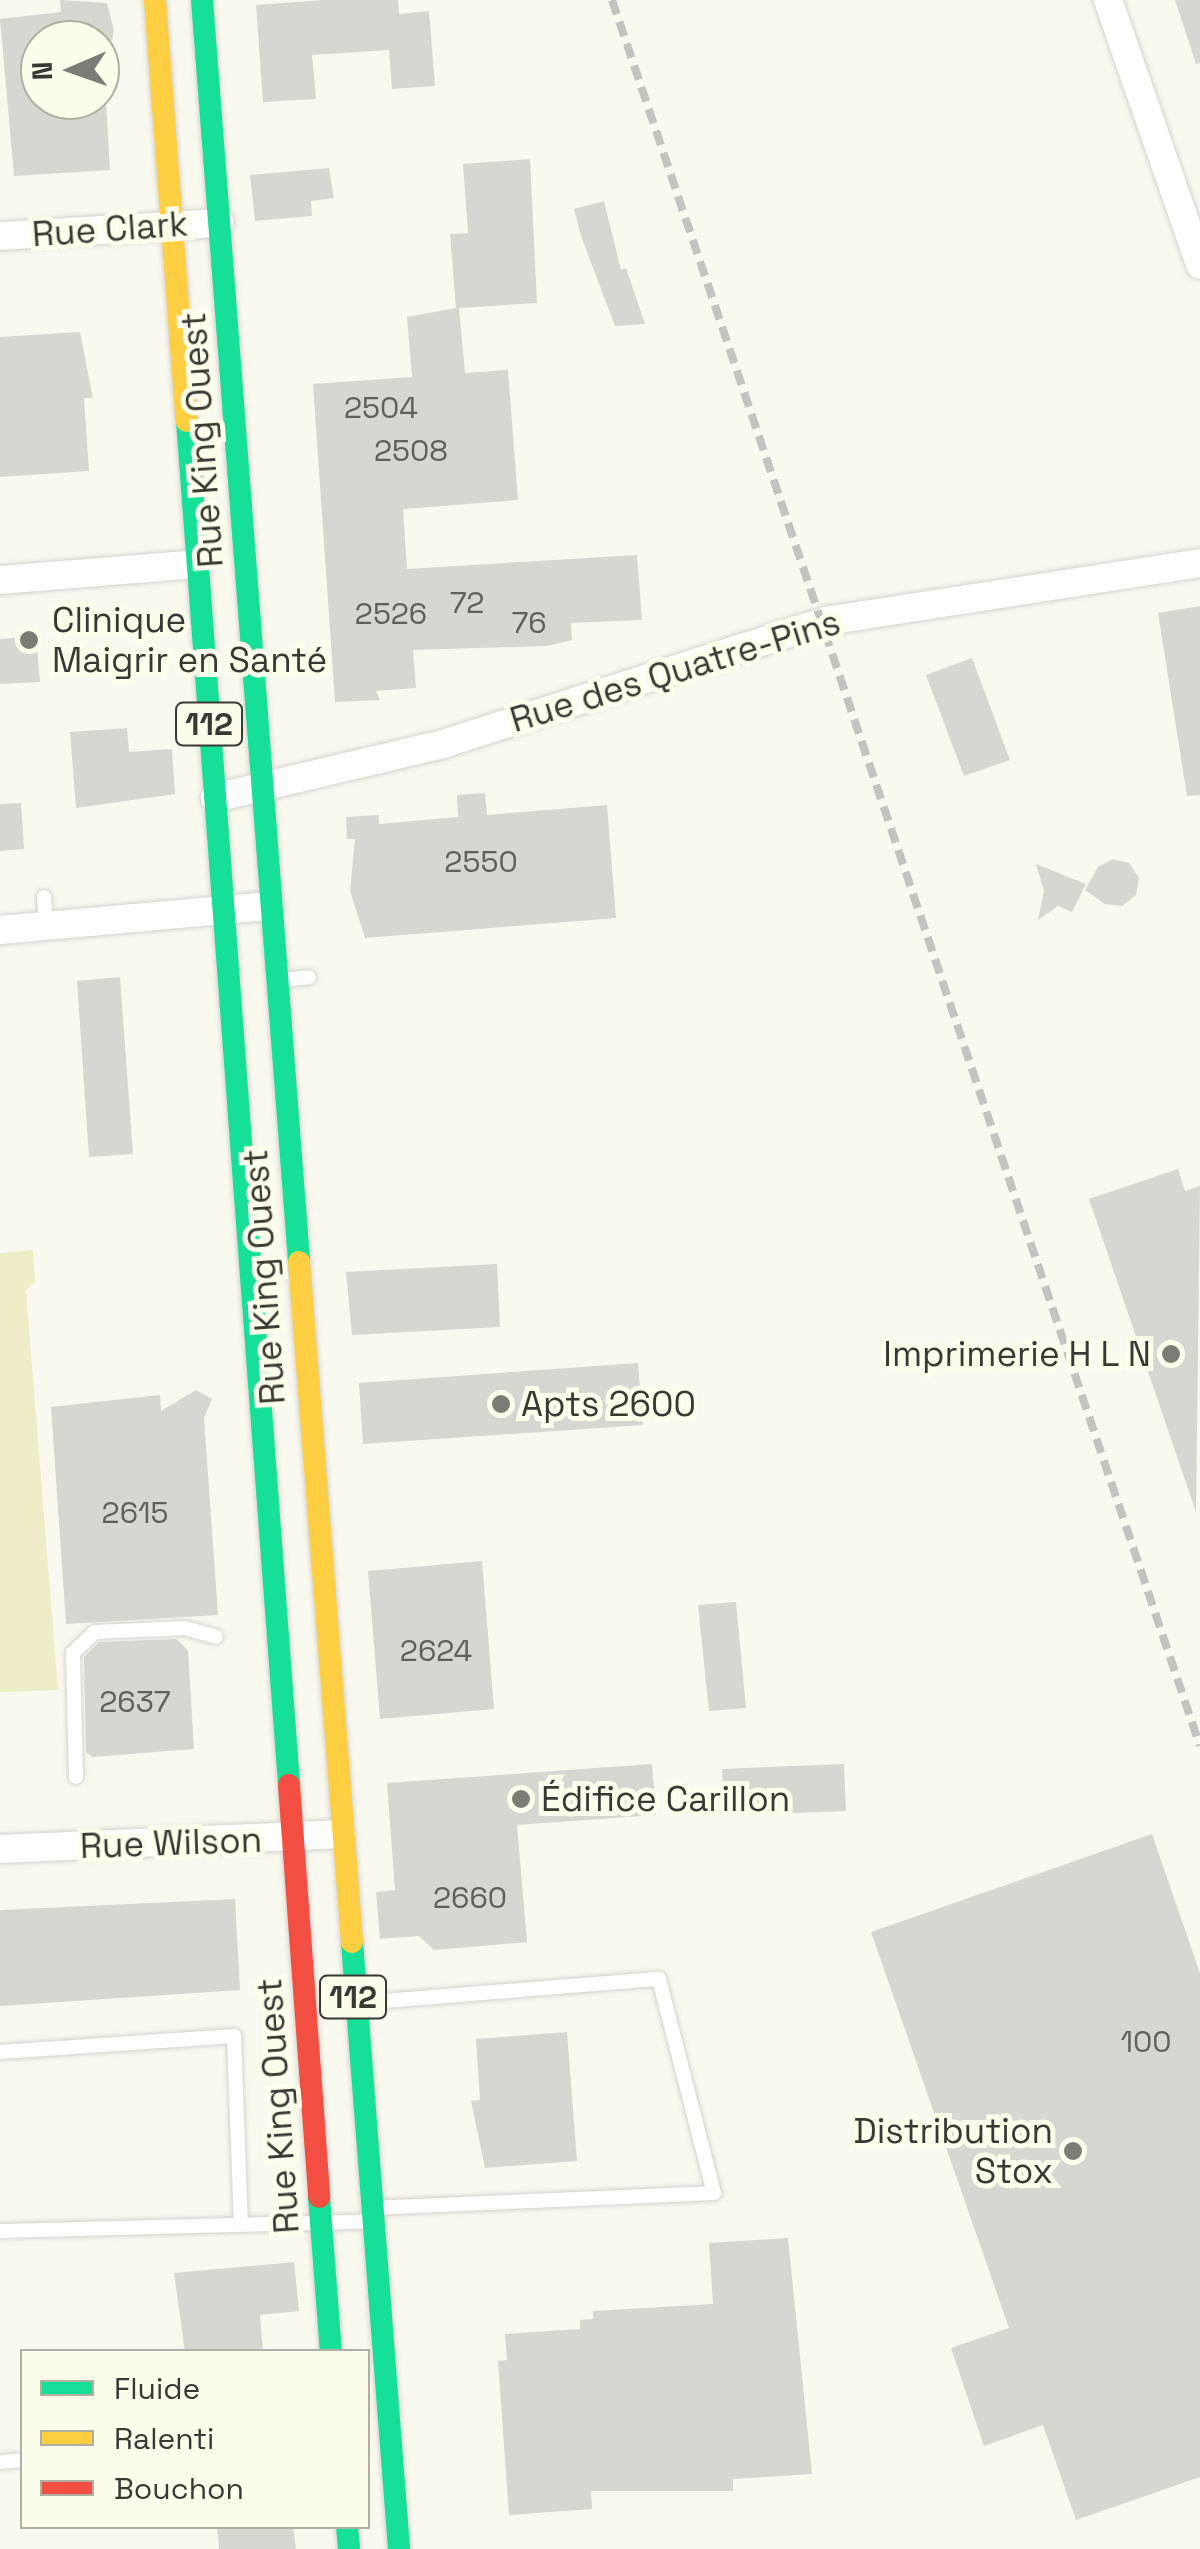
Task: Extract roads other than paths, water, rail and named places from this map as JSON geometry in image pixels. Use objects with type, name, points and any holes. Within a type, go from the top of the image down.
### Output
[{"type":"main road","name":"Rue King Ouest","points":[[156,0],[224,908],[288,1446],[341,1834],[399,2549]]},
{"type":"main road","name":"Rue King Ouest","points":[[202,0],[277,981],[293,1838],[331,2349]]},
{"type":"street","points":[[1108,0],[1200,264]]},
{"type":"street","name":"Rue Clark","points":[[0,236],[220,222]]},
{"type":"street","name":"Rue des Quatre-Pins","points":[[216,798],[443,744],[826,621],[1200,563]]},
{"type":"street","points":[[0,580],[198,564]]},
{"type":"street","points":[[0,930],[270,906]]},
{"type":"street","name":"Rue Wilson","points":[[0,1849],[341,1834]]},
{"type":"lane","points":[[44,897],[46,925]]},
{"type":"lane","points":[[277,981],[310,977]]},
{"type":"lane","points":[[76,1777],[73,1654],[95,1632],[186,1628],[216,1637]]},
{"type":"lane","points":[[0,2231],[322,2223],[371,2215],[714,2193],[659,1979],[354,2004]]},
{"type":"lane","points":[[0,2052],[234,2036],[242,2224]]},
{"type":"railway","points":[[612,0],[1200,1746]]},
{"type":"place","name":"Clinique Maigrir en Santé","points":[[29,640]]},
{"type":"place","name":"Imprimerie H L N","points":[[1171,1354]]},
{"type":"place","name":"Apts 2600","points":[[501,1404]]},
{"type":"place","name":"Édifice Carillon","points":[[521,1799]]},
{"type":"place","name":"Distribution Stox","points":[[1073,2151]]}]
